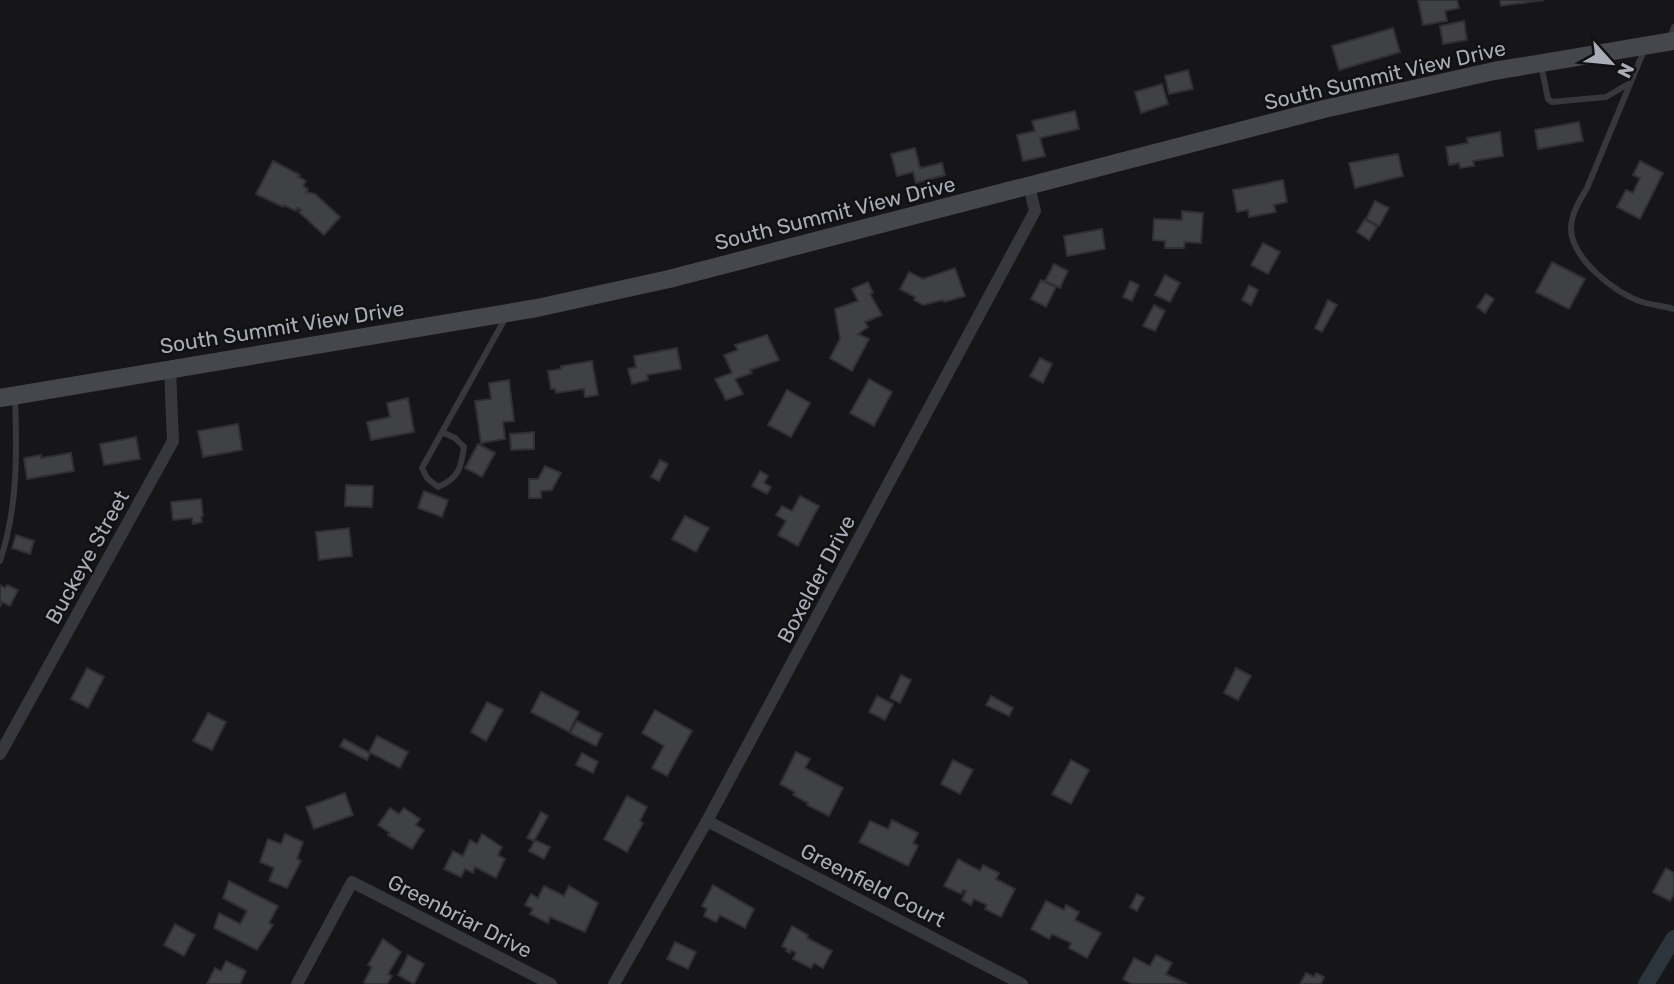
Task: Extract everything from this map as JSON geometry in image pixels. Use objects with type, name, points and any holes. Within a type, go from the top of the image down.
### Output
[{"type":"street","name":"South Summit View Drive","points":[[7,397],[508,313],[669,279],[1324,109],[1494,71],[1646,47],[1672,37]]},
{"type":"street","name":"Boxelder Drive","points":[[614,984],[707,821],[1035,211],[1030,186]]},
{"type":"street","name":"Buckeye Street","points":[[0,754],[173,441],[170,369]]},
{"type":"street","name":"Greenfield Court","points":[[707,821],[1021,984]]},
{"type":"street","name":"Greenbriar Drive","points":[[297,984],[352,882],[551,984]]},
{"type":"lane","points":[[1646,47],[1587,188],[1575,208],[1571,229],[1584,261],[1608,282],[1640,301],[1674,309]]},
{"type":"lane","points":[[1541,64],[1548,99],[1552,102],[1606,97],[1632,82]]},
{"type":"lane","points":[[442,432],[455,438],[464,447],[458,472],[452,481],[438,487],[427,478],[422,468],[508,313]]},
{"type":"lane","points":[[0,561],[15,500],[17,449],[7,397]]},
{"type":"building","points":[[1418,0],[1457,0],[1459,8],[1445,11],[1447,21],[1423,25]]},
{"type":"building","points":[[1500,0],[1544,0],[1501,6]]},
{"type":"building","points":[[1464,21],[1467,40],[1443,44],[1440,26]]},
{"type":"building","points":[[1393,28],[1400,52],[1339,70],[1332,46]]},
{"type":"building","points":[[1188,70],[1193,89],[1169,94],[1165,76]]},
{"type":"building","points":[[1162,84],[1168,104],[1141,113],[1135,92]]},
{"type":"building","points":[[1075,111],[1079,129],[1040,138],[1045,156],[1023,161],[1017,135],[1035,131],[1032,121]]},
{"type":"building","points":[[1579,122],[1583,141],[1538,149],[1535,130]]},
{"type":"building","points":[[1500,132],[1503,156],[1473,161],[1474,166],[1460,168],[1459,163],[1449,165],[1446,147],[1468,143],[1467,138]]},
{"type":"building","points":[[915,148],[920,168],[942,163],[945,175],[916,183],[913,172],[897,176],[891,154]]},
{"type":"building","points":[[1398,154],[1403,176],[1355,188],[1349,163]]},
{"type":"building","points":[[273,161],[300,175],[298,177],[306,181],[303,186],[308,189],[306,192],[315,194],[340,217],[324,235],[299,212],[301,210],[297,208],[296,211],[284,205],[283,207],[256,194]]},
{"type":"building","points":[[1640,161],[1663,173],[1640,219],[1617,207],[1626,190],[1633,193],[1640,178],[1633,175]]},
{"type":"building","points":[[1283,180],[1287,202],[1274,205],[1276,212],[1249,217],[1248,210],[1237,212],[1233,190]]},
{"type":"building","points":[[1375,201],[1389,208],[1379,226],[1366,219]]},
{"type":"building","points":[[1182,211],[1203,213],[1201,243],[1185,242],[1184,248],[1165,248],[1165,241],[1153,240],[1154,219],[1182,220]]},
{"type":"building","points":[[1365,219],[1377,227],[1369,240],[1357,232]]},
{"type":"building","points":[[1102,229],[1105,249],[1067,256],[1064,236]]},
{"type":"building","points":[[1263,243],[1280,252],[1268,274],[1251,265]]},
{"type":"building","points":[[1552,262],[1585,279],[1569,309],[1536,292]]},
{"type":"building","points":[[1054,264],[1068,271],[1060,288],[1045,281]]},
{"type":"building","points":[[955,268],[965,296],[923,305],[900,289],[909,272],[923,279]]},
{"type":"building","points":[[1165,275],[1180,283],[1170,302],[1155,295]]},
{"type":"building","points":[[1041,280],[1056,287],[1046,307],[1031,299]]},
{"type":"building","points":[[1130,281],[1139,285],[1132,301],[1123,297]]},
{"type":"building","points":[[868,282],[873,293],[870,294],[882,315],[865,322],[868,327],[858,334],[869,339],[852,371],[830,358],[840,339],[835,309],[858,301],[852,289]]},
{"type":"building","points":[[1249,285],[1258,290],[1251,305],[1242,300]]},
{"type":"building","points":[[1486,294],[1494,299],[1485,313],[1477,307]]},
{"type":"building","points":[[1328,300],[1337,305],[1322,332],[1315,328]]},
{"type":"building","points":[[1154,305],[1165,311],[1155,331],[1143,326]]},
{"type":"building","points":[[767,335],[779,360],[750,370],[752,373],[735,379],[743,394],[726,400],[715,379],[732,373],[724,355],[738,350],[735,345]]},
{"type":"building","points":[[677,348],[681,369],[647,375],[648,380],[632,384],[628,369],[636,367],[634,356]]},
{"type":"building","points":[[1040,358],[1052,364],[1043,383],[1030,376]]},
{"type":"building","points":[[592,361],[598,395],[585,397],[584,389],[556,393],[555,389],[551,389],[548,371]]},
{"type":"building","points":[[869,379],[892,392],[874,426],[850,413]]},
{"type":"building","points":[[509,380],[514,421],[503,422],[505,439],[481,443],[475,401],[491,399],[489,383]]},
{"type":"building","points":[[787,390],[810,403],[791,437],[768,425]]},
{"type":"building","points":[[408,398],[414,432],[371,440],[367,422],[390,417],[387,403]]},
{"type":"building","points":[[238,424],[242,450],[203,457],[198,431]]},
{"type":"building","points":[[534,432],[534,449],[511,450],[510,434]]},
{"type":"building","points":[[136,437],[140,459],[104,465],[100,444]]},
{"type":"building","points":[[478,444],[495,453],[482,477],[465,468]]},
{"type":"building","points":[[71,453],[74,471],[27,479],[24,458]]},
{"type":"building","points":[[660,460],[668,464],[659,481],[651,477]]},
{"type":"building","points":[[545,466],[561,473],[552,490],[541,491],[541,498],[529,498],[529,479],[538,479]]},
{"type":"building","points":[[760,471],[768,476],[764,483],[771,487],[767,494],[752,486]]},
{"type":"building","points":[[346,485],[373,486],[372,507],[345,506]]},
{"type":"building","points":[[424,491],[448,500],[442,517],[418,508]]},
{"type":"building","points":[[800,496],[819,506],[798,546],[778,535],[786,521],[776,515],[782,506],[792,511]]},
{"type":"building","points":[[201,499],[202,522],[193,524],[192,518],[173,520],[171,502]]},
{"type":"building","points":[[685,516],[709,528],[696,552],[672,539]]},
{"type":"building","points":[[349,528],[352,556],[319,560],[316,532]]},
{"type":"building","points":[[16,535],[34,541],[30,554],[12,548]]},
{"type":"building","points":[[0,585],[18,590],[10,606],[2,602],[0,607]]},
{"type":"building","points":[[87,668],[104,677],[88,708],[71,699]]},
{"type":"building","points":[[1236,668],[1251,676],[1238,700],[1224,693]]},
{"type":"building","points":[[901,675],[911,680],[900,703],[890,698]]},
{"type":"building","points":[[541,692],[579,712],[569,732],[531,712]]},
{"type":"building","points":[[877,696],[893,704],[885,720],[869,712]]},
{"type":"building","points":[[991,696],[1013,708],[1009,716],[986,705]]},
{"type":"building","points":[[487,702],[503,710],[486,741],[471,732]]},
{"type":"building","points":[[655,710],[692,731],[667,776],[652,768],[664,746],[642,733]]},
{"type":"building","points":[[208,713],[226,722],[212,750],[193,741]]},
{"type":"building","points":[[577,721],[602,734],[596,746],[570,733]]},
{"type":"building","points":[[377,736],[408,752],[400,768],[369,752]]},
{"type":"building","points":[[344,739],[370,753],[367,760],[340,746]]},
{"type":"building","points":[[796,752],[810,759],[805,768],[843,788],[829,816],[807,805],[808,803],[793,795],[795,792],[780,784]]},
{"type":"building","points":[[582,753],[598,762],[593,773],[576,765]]},
{"type":"building","points":[[953,760],[973,770],[960,794],[941,784]]},
{"type":"building","points":[[1071,760],[1089,770],[1071,804],[1052,794]]},
{"type":"building","points":[[345,793],[353,815],[314,829],[306,807]]},
{"type":"building","points":[[627,796],[647,807],[640,821],[643,823],[627,852],[604,839]]},
{"type":"building","points":[[390,808],[399,814],[404,808],[420,819],[416,825],[424,830],[412,849],[388,835],[390,833],[378,825]]},
{"type":"building","points":[[541,812],[548,816],[534,841],[527,838]]},
{"type":"building","points":[[892,820],[918,833],[913,843],[918,846],[908,866],[859,842],[870,821],[888,829]]},
{"type":"building","points":[[285,834],[303,842],[297,859],[301,861],[287,888],[269,881],[274,868],[260,862],[268,839],[281,844]]},
{"type":"building","points":[[482,834],[502,847],[498,855],[505,859],[496,878],[475,867],[473,873],[465,869],[461,877],[444,869],[453,851],[463,856],[470,840],[477,844]]},
{"type":"building","points":[[535,840],[550,847],[544,859],[529,851]]},
{"type":"building","points":[[958,859],[980,871],[983,865],[999,873],[996,879],[1015,889],[1001,917],[985,909],[987,905],[974,899],[971,905],[962,900],[966,891],[963,890],[961,894],[944,886]]},
{"type":"building","points":[[1666,868],[1674,873],[1674,894],[1670,901],[1653,892]]},
{"type":"building","points":[[229,881],[278,906],[269,923],[273,925],[257,950],[214,928],[219,913],[240,924],[247,911],[223,898]]},
{"type":"building","points":[[713,885],[754,909],[745,928],[720,915],[716,922],[704,916],[707,909],[702,906]]},
{"type":"building","points":[[544,886],[564,896],[569,886],[598,903],[585,932],[550,917],[548,923],[530,914],[533,909],[525,905],[531,894],[538,898]]},
{"type":"building","points":[[1137,894],[1144,898],[1137,911],[1130,907]]},
{"type":"building","points":[[1046,901],[1064,910],[1066,905],[1079,912],[1075,920],[1101,933],[1087,958],[1069,948],[1071,943],[1052,934],[1049,939],[1031,929]]},
{"type":"building","points":[[175,924],[195,935],[184,956],[164,945]]},
{"type":"building","points":[[792,926],[808,935],[807,938],[832,951],[823,968],[814,963],[811,968],[793,959],[796,953],[786,951],[782,946]]},
{"type":"building","points":[[383,939],[401,952],[388,974],[392,976],[387,984],[366,984],[364,982],[372,967],[368,965]]},
{"type":"building","points":[[675,942],[696,952],[688,969],[667,959]]},
{"type":"building","points":[[408,955],[424,964],[414,984],[398,975]]},
{"type":"building","points":[[1156,955],[1172,963],[1166,974],[1187,984],[1132,984],[1123,979],[1134,958],[1150,966]]},
{"type":"building","points":[[226,961],[246,971],[240,984],[207,984],[215,968],[221,971]]},
{"type":"building","points":[[1306,973],[1314,977],[1316,973],[1324,977],[1321,984],[1300,984]]},
{"type":"waterway","points":[[1646,984],[1674,938]]}]
